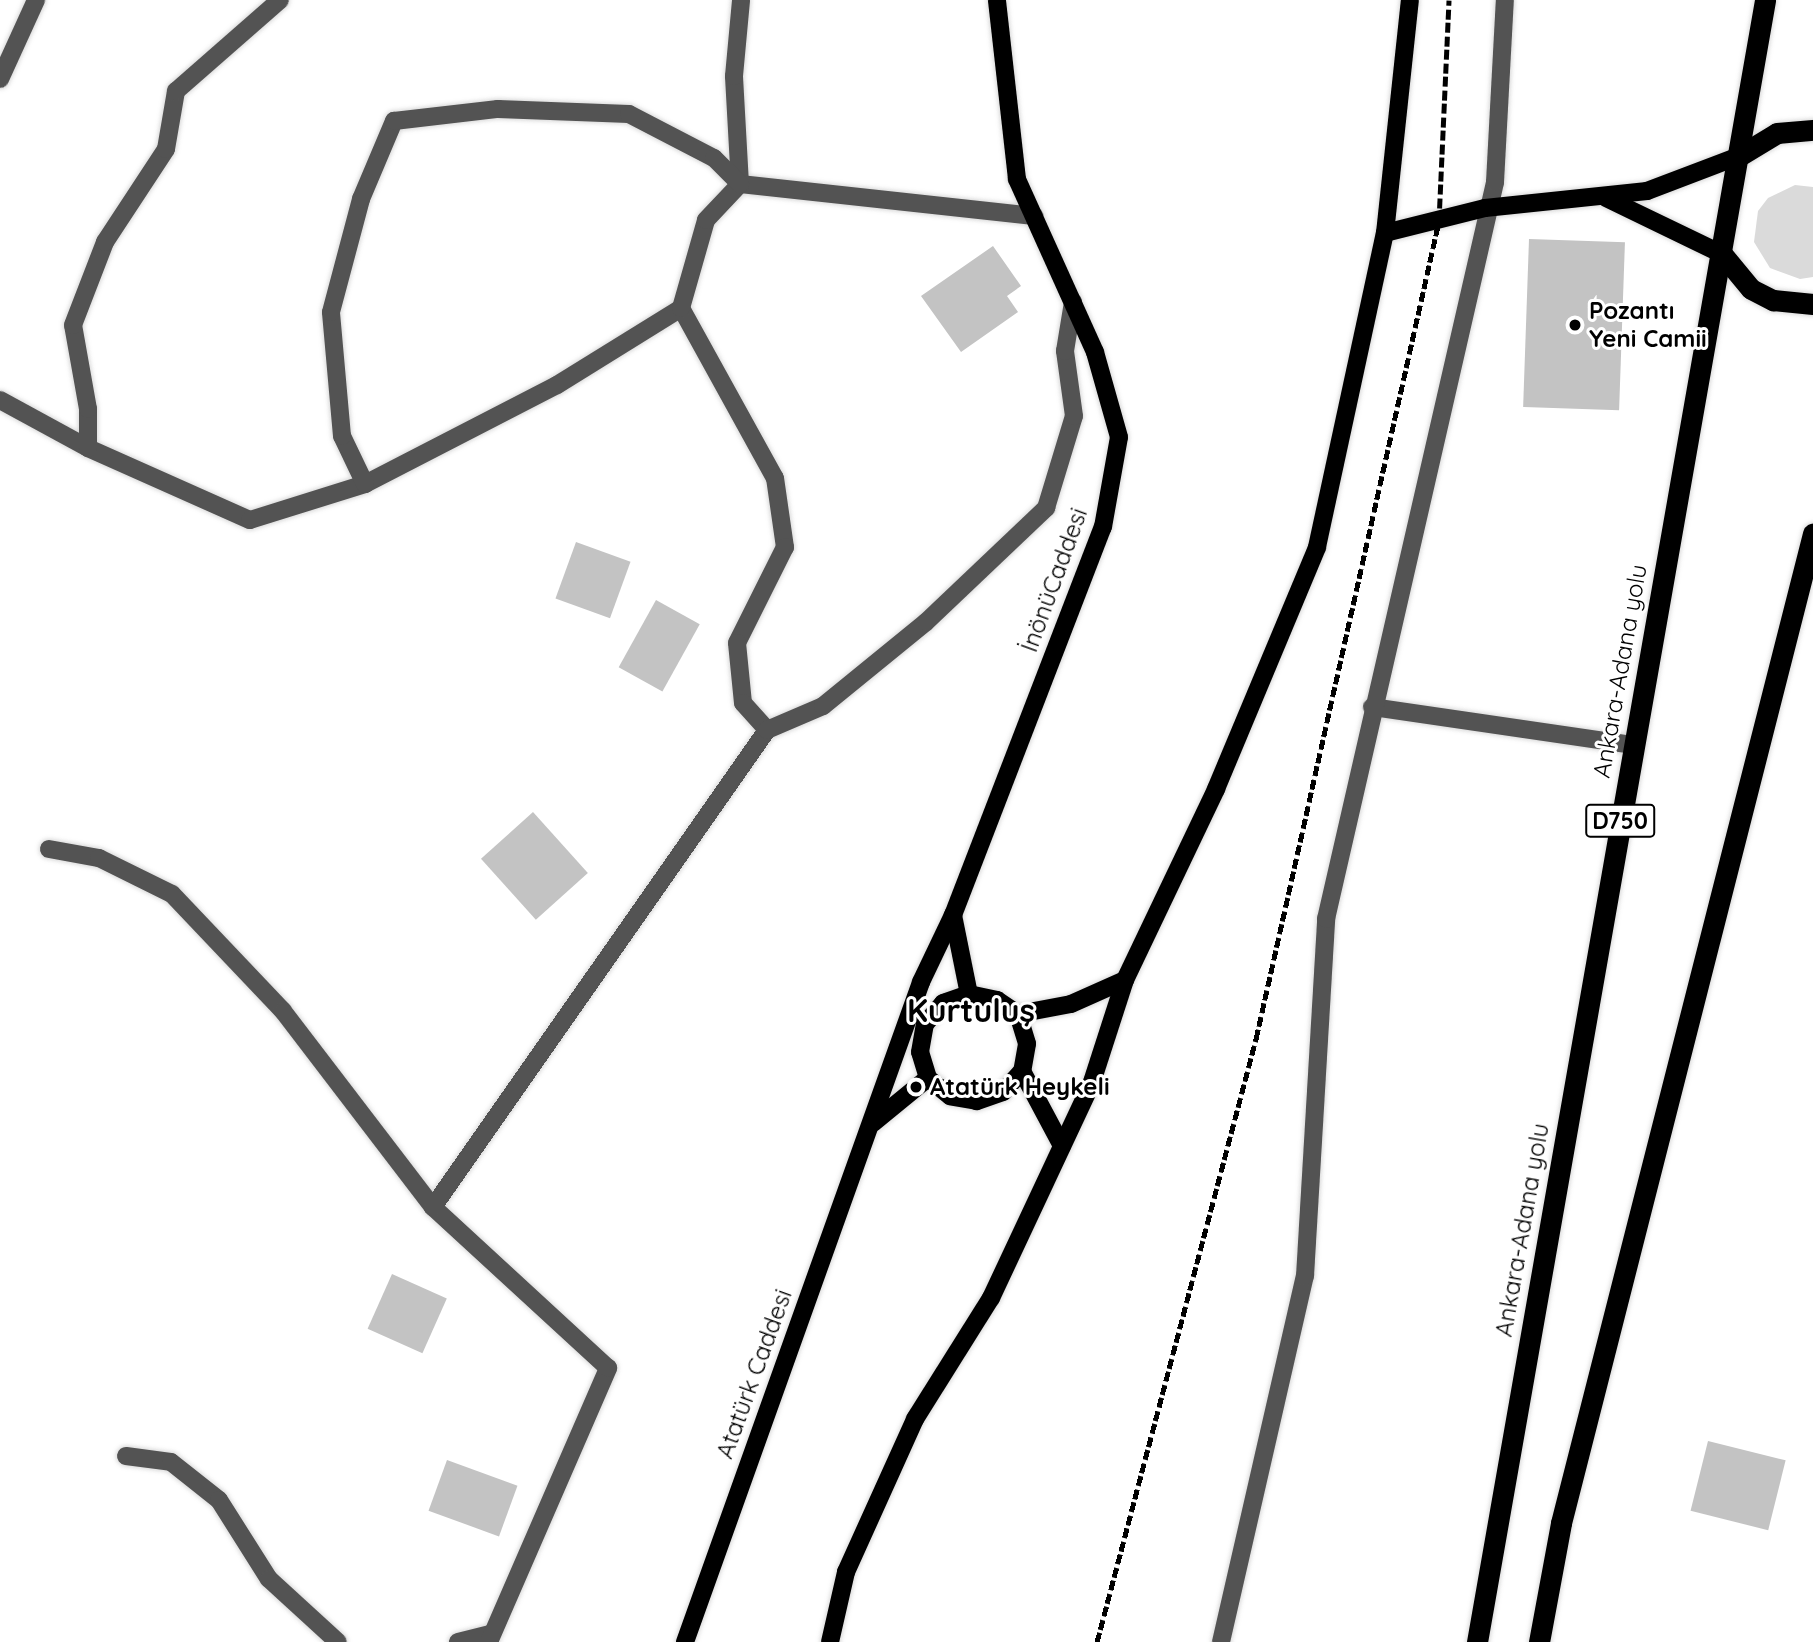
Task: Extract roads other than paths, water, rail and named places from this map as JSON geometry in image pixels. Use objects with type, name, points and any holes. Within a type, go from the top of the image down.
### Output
[{"type":"highway","name":"Ankara-Adana yolu","points":[[1477,1642],[1765,0]]},
{"type":"highway","points":[[1739,156],[1777,133],[1813,130]]},
{"type":"highway","points":[[1722,254],[1751,289],[1773,300],[1813,304]]},
{"type":"highway","points":[[1539,1642],[1561,1523],[1813,534]]},
{"type":"main road","name":"İnönüCaddesi","points":[[873,1123],[920,982],[953,915],[1103,527],[1119,436],[1095,352],[1017,179],[997,0]]},
{"type":"main road","points":[[830,1642],[846,1572],[915,1419],[991,1298],[1092,1082],[1125,980],[1216,789],[1317,547],[1385,233],[1410,0]]},
{"type":"main road","points":[[1385,233],[1485,208],[1647,191],[1739,156]]},
{"type":"main road","points":[[1602,197],[1722,254]]},
{"type":"main road","points":[[953,915],[970,994]]},
{"type":"main road","points":[[1018,1014],[1071,1004],[1125,980]]},
{"type":"main road","points":[[970,994],[997,1000],[1018,1014],[1027,1044],[1022,1071],[1003,1092],[977,1101],[950,1096],[929,1078],[920,1052],[925,1024],[943,1003],[970,994]]},
{"type":"main road","points":[[1022,1071],[1062,1146]]},
{"type":"main road","points":[[873,1123],[929,1078]]},
{"type":"main road","name":"Atatürk Caddesi","points":[[685,1642],[873,1123]]},
{"type":"street","points":[[88,448],[88,409],[73,325],[105,242],[166,149],[176,91],[280,0]]},
{"type":"street","points":[[0,400],[88,448],[250,520],[365,484],[557,384],[681,308],[706,220],[740,184],[734,76],[741,0]]},
{"type":"street","points":[[1221,1642],[1306,1276],[1326,919],[1485,208],[1496,182],[1505,0]]},
{"type":"street","points":[[0,79],[36,1]]},
{"type":"street","points":[[365,484],[342,436],[331,312],[362,199],[394,121],[498,109],[629,114],[714,158],[740,184],[1034,216]]},
{"type":"street","points":[[433,1207],[767,730],[823,706],[926,622],[1046,508],[1074,416],[1065,351],[1073,302]]},
{"type":"street","points":[[681,308],[775,478],[785,547],[737,643],[743,703],[767,730]]},
{"type":"street","points":[[1372,707],[1633,745]]},
{"type":"street","points":[[49,849],[99,858],[173,894],[284,1011],[433,1207],[608,1368],[490,1638],[458,1642]]},
{"type":"street","points":[[126,1456],[171,1462],[219,1500],[269,1579],[338,1642]]},
{"type":"railway","points":[[1097,1642],[1256,1039],[1439,221],[1449,0]]},
{"type":"place","name":"Pozantı Yeni Camii","points":[[1575,325]]},
{"type":"place","name":"Atatürk Heykeli","points":[[916,1087]]},
{"type":"district","name":"Kurtuluş","points":[[971,1010]]}]
